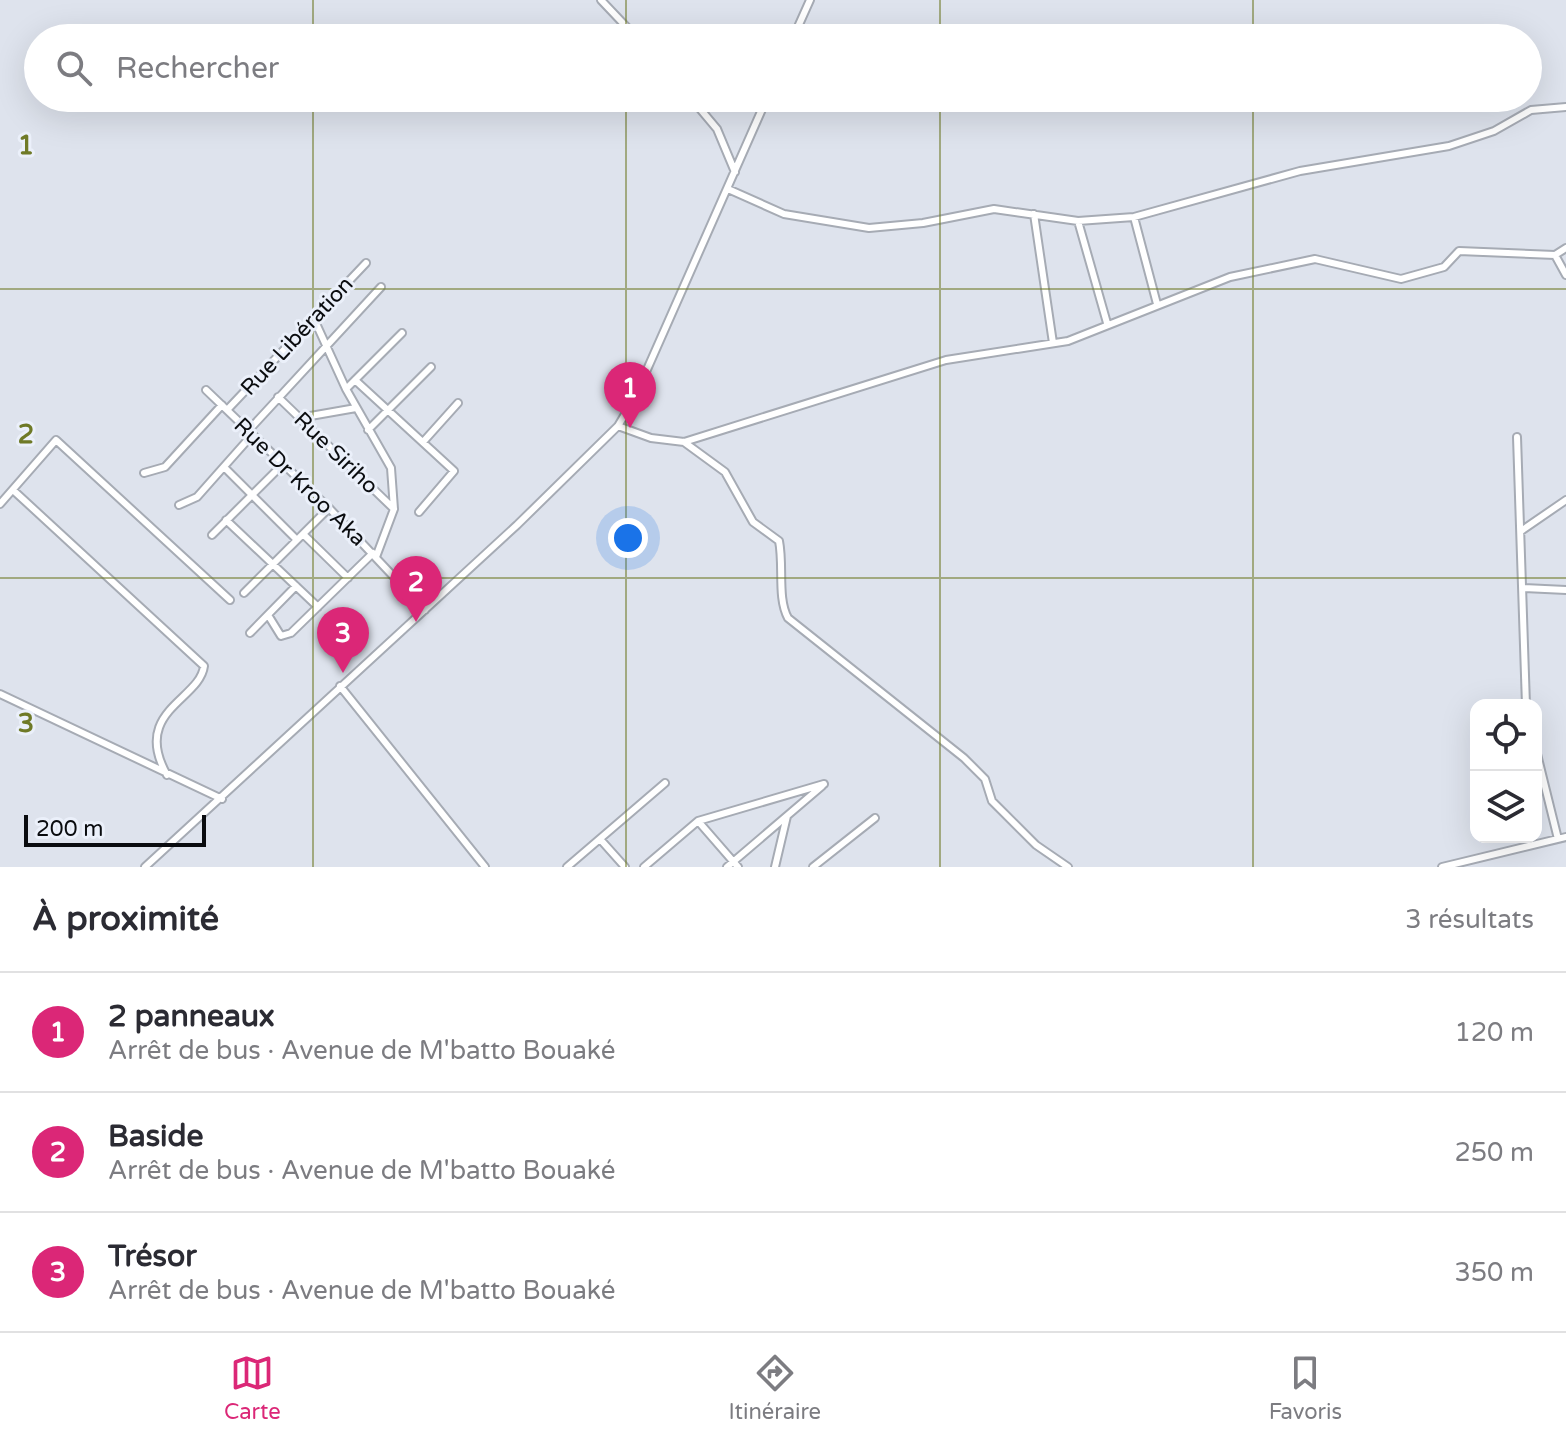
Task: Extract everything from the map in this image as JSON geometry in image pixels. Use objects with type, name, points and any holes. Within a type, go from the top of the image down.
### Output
[{"type":"street","points":[[601,0],[624,24]]},
{"type":"street","points":[[799,24],[810,0]]},
{"type":"street","points":[[1542,109],[1566,107]]},
{"type":"street","points":[[703,112],[717,129],[735,172]]},
{"type":"street","points":[[145,867],[425,610],[618,426],[634,399],[761,112]]},
{"type":"street","points":[[728,189],[784,214],[869,228],[923,223],[994,209],[1078,221],[1134,217],[1300,171],[1449,146],[1494,131],[1527,112]]},
{"type":"street","points":[[1034,214],[1053,343]]},
{"type":"street","points":[[1134,217],[1157,304]]},
{"type":"street","points":[[1078,221],[1107,323]]},
{"type":"street","points":[[618,426],[651,438],[684,442],[946,360],[1068,341],[1107,323],[1230,277],[1315,259],[1401,279],[1444,267],[1459,251],[1555,255],[1566,248]]},
{"type":"street","points":[[1555,255],[1566,275]]},
{"type":"street","name":"Rue Libération","points":[[144,473],[165,467],[366,263]]},
{"type":"street","points":[[179,505],[197,497],[225,468],[278,397],[381,287]]},
{"type":"street","points":[[268,615],[281,636],[291,633],[375,555],[394,509],[391,468],[346,389],[314,319]]},
{"type":"street","points":[[346,389],[402,333]]},
{"type":"street","points":[[368,430],[431,367]]},
{"type":"street","points":[[355,380],[454,471],[419,512]]},
{"type":"street","name":"Rue Dr Kroo Aka","points":[[206,390],[329,508],[425,610]]},
{"type":"street","name":"Rue Siriho","points":[[278,397],[394,509]]},
{"type":"street","points":[[423,442],[458,403]]},
{"type":"street","points":[[299,418],[356,408]]},
{"type":"street","points":[[1517,437],[1526,699]]},
{"type":"street","points":[[0,504],[56,440],[230,600]]},
{"type":"street","points":[[684,442],[725,472],[753,522],[779,541],[784,576],[781,603],[788,618],[964,758],[985,779],[992,801],[1036,845],[1068,867]]},
{"type":"street","points":[[212,535],[283,464]]},
{"type":"street","points":[[225,468],[297,540]]},
{"type":"street","points":[[13,490],[204,666],[198,679],[171,705],[161,727],[157,745],[159,761],[167,775]]},
{"type":"street","points":[[1521,531],[1566,500]]},
{"type":"street","points":[[244,593],[329,508]]},
{"type":"street","points":[[226,520],[318,607]]},
{"type":"street","points":[[303,534],[348,578]]},
{"type":"street","points":[[250,633],[296,586]]},
{"type":"street","points":[[1523,588],[1566,590]]},
{"type":"street","points":[[340,686],[485,867]]},
{"type":"street","points":[[0,694],[222,799]]},
{"type":"street","points":[[1442,867],[1562,838],[1542,770]]},
{"type":"street","points":[[567,867],[665,783]]},
{"type":"street","points":[[644,867],[698,821],[824,784],[736,864],[727,867]]},
{"type":"street","points":[[775,867],[788,815]]},
{"type":"street","points":[[813,867],[875,818]]},
{"type":"street","points":[[698,821],[736,864]]},
{"type":"street","points":[[600,839],[625,867]]},
{"type":"place","name":"2 panneaux","points":[[630,428]]},
{"type":"place","name":"Baside","points":[[416,622]]},
{"type":"place","name":"Trésor","points":[[343,673]]}]
